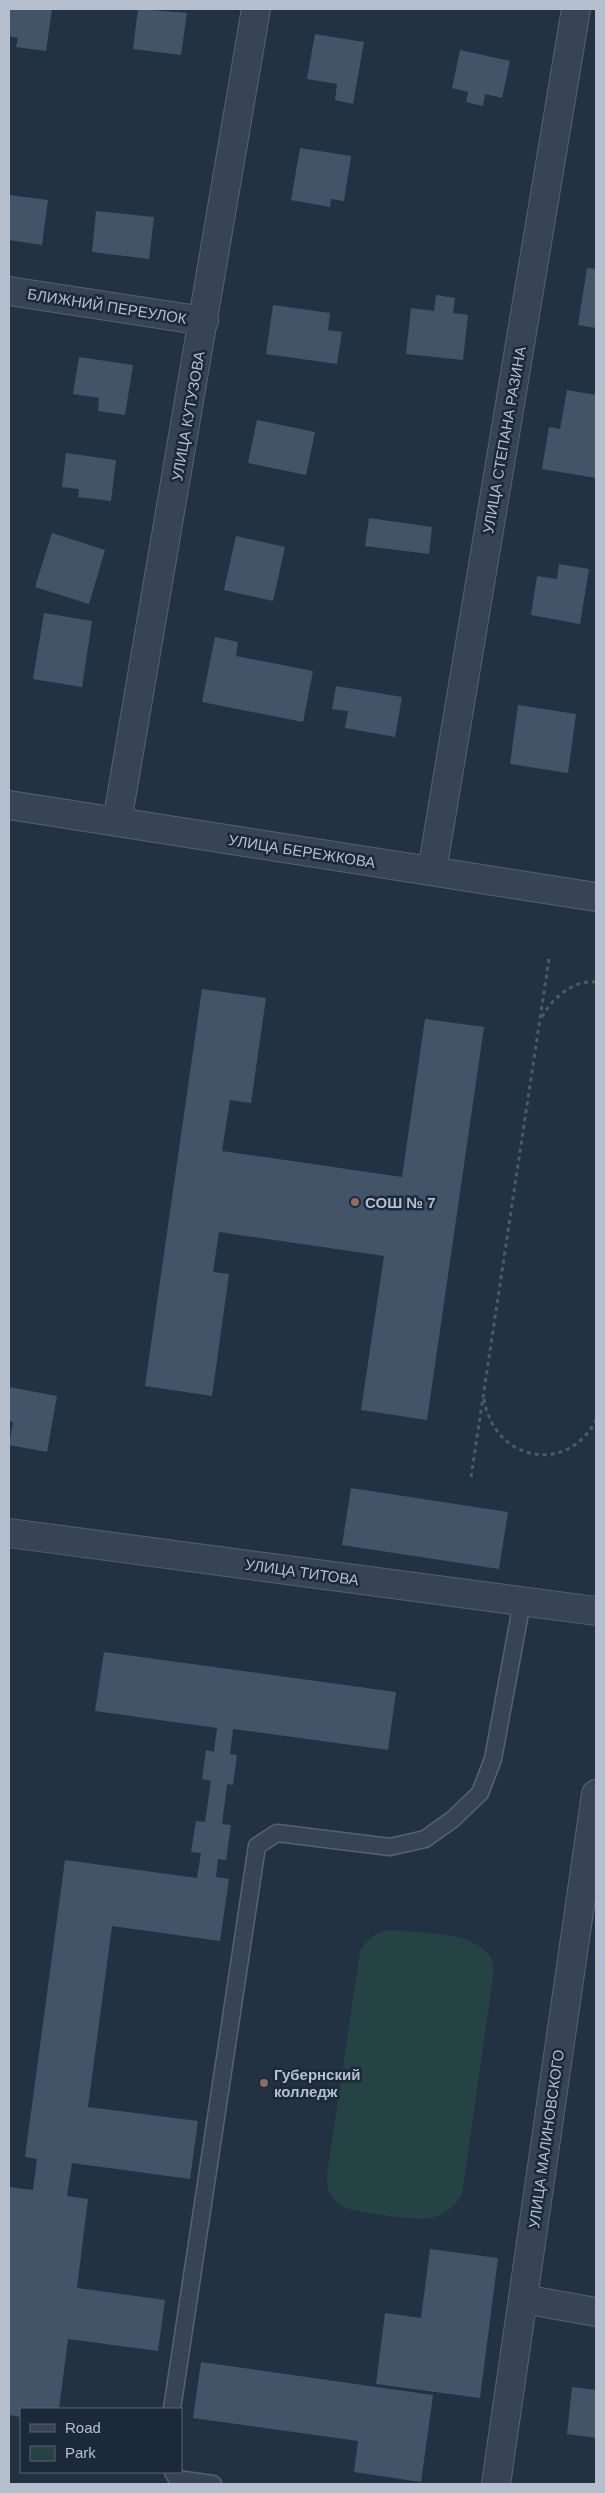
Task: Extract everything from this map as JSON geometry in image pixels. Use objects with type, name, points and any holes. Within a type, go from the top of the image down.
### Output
[{"type":"street","name":"УЛИЦА КУТУЗОВА","points":[[117,822],[256,9]]},
{"type":"street","points":[[576,9],[596,12]]},
{"type":"street","name":"УЛИЦА СТЕПАНА РАЗИНА","points":[[432,871],[576,9]]},
{"type":"street","name":"БЛИЖНИЙ ПЕРЕУЛОК","points":[[9,292],[204,322]]},
{"type":"street","name":"УЛИЦА БЕРЕЖКОВА","points":[[9,805],[596,897]]},
{"type":"street","name":"УЛИЦА ТИТОВА","points":[[9,1533],[596,1611]]},
{"type":"street","name":"УЛИЦА МАЛИНОВСКОГО","points":[[496,2484],[596,1794]]},
{"type":"street","points":[[523,2299],[596,2312]]},
{"type":"lane","points":[[172,2408],[257,1846],[277,1833],[390,1847],[425,1840],[452,1820],[480,1793],[493,1759],[522,1602]]},
{"type":"lane","points":[[174,2473],[177,2479],[213,2484]]},
{"type":"path","points":[[471,1478],[549,959]]},
{"type":"path","points":[[538,1035],[542,1016],[554,999],[571,987],[596,982]]},
{"type":"path","points":[[484,1395],[486,1411],[494,1430],[508,1443],[524,1452],[542,1455],[560,1453],[577,1445],[590,1432],[596,1420]]},
{"type":"green space","points":[[390,1930],[444,1935],[471,1941],[489,1955],[494,1970],[462,2195],[449,2210],[432,2218],[425,2219],[374,2214],[342,2206],[334,2200],[328,2186],[327,2175],[360,1951],[372,1937]]},
{"type":"building","points":[[9,9],[52,9],[46,51],[16,47],[18,38],[9,36]]},
{"type":"building","points":[[138,9],[187,13],[181,55],[133,49]]},
{"type":"building","points":[[315,34],[364,42],[353,104],[335,100],[337,84],[307,79]]},
{"type":"building","points":[[460,50],[510,61],[502,98],[485,94],[483,106],[466,102],[468,92],[452,88]]},
{"type":"building","points":[[300,148],[351,156],[344,201],[331,199],[330,207],[291,200]]},
{"type":"building","points":[[9,195],[48,200],[42,245],[9,240]]},
{"type":"building","points":[[96,211],[154,217],[149,259],[92,252]]},
{"type":"building","points":[[587,268],[596,269],[596,328],[578,325]]},
{"type":"building","points":[[436,295],[455,298],[453,313],[468,315],[463,360],[406,354],[411,308],[434,311]]},
{"type":"building","points":[[273,305],[330,313],[328,330],[342,332],[337,364],[266,354]]},
{"type":"building","points":[[79,357],[133,365],[125,415],[98,411],[99,398],[73,394]]},
{"type":"building","points":[[567,390],[596,395],[596,478],[542,469],[549,427],[560,429]]},
{"type":"building","points":[[257,420],[315,432],[306,475],[248,463]]},
{"type":"building","points":[[66,453],[116,460],[111,501],[78,497],[79,489],[62,487]]},
{"type":"building","points":[[369,518],[432,527],[429,554],[365,546]]},
{"type":"building","points":[[52,533],[105,550],[89,604],[35,587]]},
{"type":"building","points":[[236,536],[285,547],[273,601],[224,590]]},
{"type":"building","points":[[559,564],[589,569],[580,624],[531,615],[537,576],[557,579]]},
{"type":"building","points":[[44,613],[92,621],[82,687],[33,679]]},
{"type":"building","points":[[215,637],[238,642],[236,656],[313,671],[303,722],[202,702]]},
{"type":"building","points":[[336,686],[402,697],[395,737],[345,728],[348,711],[332,709]]},
{"type":"building","points":[[518,705],[576,714],[568,773],[510,764]]},
{"type":"building","points":[[202,989],[266,998],[251,1103],[230,1100],[222,1151],[402,1177],[425,1019],[484,1027],[427,1420],[361,1410],[384,1256],[219,1232],[213,1272],[229,1274],[212,1396],[145,1386]]},
{"type":"building","points":[[9,1387],[57,1396],[47,1452],[9,1445],[13,1422],[9,1421]]},
{"type":"building","points":[[351,1488],[508,1512],[499,1569],[342,1545]]},
{"type":"building","points":[[104,1652],[396,1692],[388,1750],[233,1729],[230,1754],[237,1755],[233,1785],[227,1784],[222,1824],[231,1825],[226,1860],[218,1859],[216,1877],[229,1879],[220,1941],[112,1926],[88,2107],[198,2121],[190,2179],[72,2163],[67,2196],[88,2199],[77,2288],[165,2300],[158,2351],[68,2339],[59,2408],[20,2408],[20,2417],[9,2415],[9,2187],[33,2190],[37,2159],[25,2157],[65,1860],[197,1878],[201,1853],[191,1852],[196,1821],[205,1822],[211,1781],[202,1779],[206,1750],[214,1752],[217,1728],[95,1711]]},
{"type":"building","points":[[430,2249],[498,2258],[480,2398],[376,2384],[385,2313],[421,2318]]},
{"type":"building","points":[[201,2362],[433,2395],[421,2482],[354,2472],[358,2441],[193,2418]]},
{"type":"building","points":[[572,2387],[596,2390],[596,2438],[567,2434]]},
{"type":"place","name":"СОШ № 7","points":[[355,1202]]},
{"type":"place","name":"Губернский колледж","points":[[264,2083]]}]
